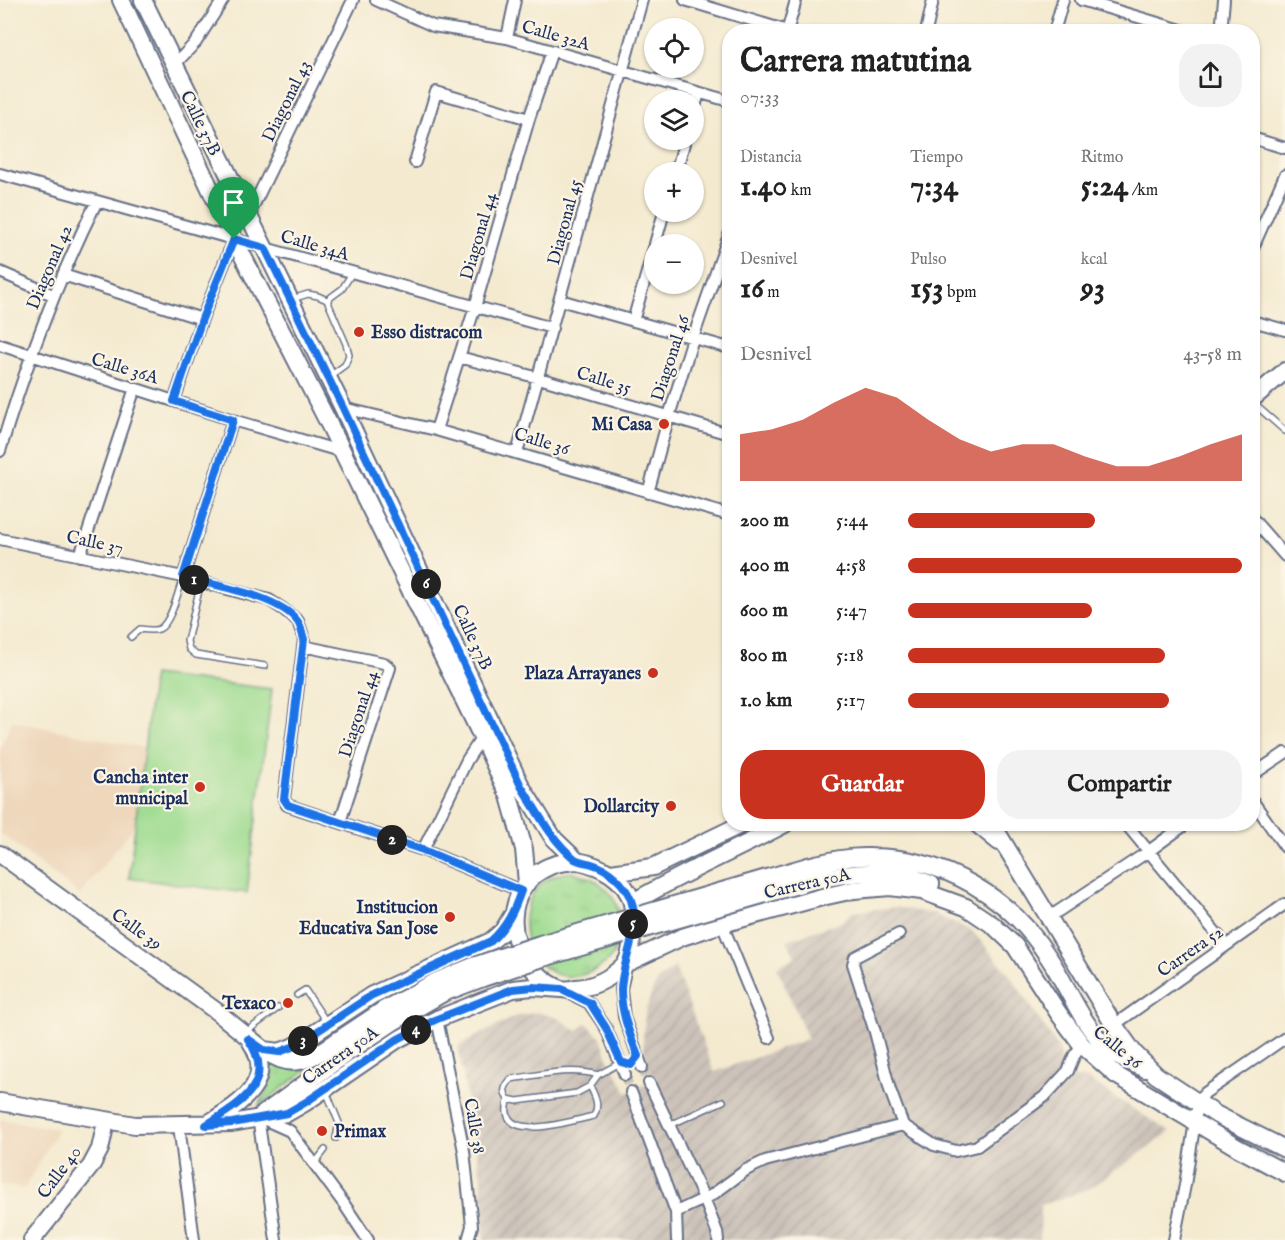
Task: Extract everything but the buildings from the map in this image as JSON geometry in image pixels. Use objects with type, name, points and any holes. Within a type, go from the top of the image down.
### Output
[{"type":"main road","name":"Calle 37B","points":[[121,0],[234,239],[343,452],[509,796],[524,849],[524,887]]},
{"type":"main road","name":"Calle 37B","points":[[144,0],[343,408],[521,786],[555,839],[577,861]]},
{"type":"main road","points":[[1260,393],[1285,371]]},
{"type":"main road","points":[[611,873],[654,867],[728,831]]},
{"type":"main road","points":[[632,903],[659,886],[697,870],[771,831]]},
{"type":"main road","name":"Calle 36","points":[[985,831],[1006,848]]},
{"type":"main road","name":"Calle 36","points":[[996,831],[1114,1025],[1134,1053],[1156,1075],[1198,1102],[1285,1149]]},
{"type":"main road","name":"Calle 39","points":[[0,854],[216,1011],[246,1037],[285,1062],[299,1062],[347,1043]]},
{"type":"main road","points":[[809,874],[836,859],[869,856],[925,864],[958,876],[1011,912],[1032,933],[1050,958],[1078,1009],[1108,1048],[1123,1059],[1156,1075]]},
{"type":"main road","points":[[558,862],[592,863],[611,873],[626,890],[632,903],[632,942],[627,963],[607,980],[587,988],[562,989],[539,976],[521,957],[512,916],[524,887],[541,870],[558,862]]},
{"type":"main road","points":[[258,1117],[385,1009],[435,982],[476,965],[540,944],[809,874],[870,871],[925,881],[967,900],[982,911],[993,925]]},
{"type":"main road","name":"Carrera 50A","points":[[627,963],[682,937],[722,924],[854,890],[890,887],[922,891],[966,907]]},
{"type":"main road","name":"Calle 36","points":[[966,907],[993,925],[1015,946],[1082,1046],[1116,1075],[1238,1149],[1285,1173]]},
{"type":"main road","name":"Carrera 50A","points":[[264,1050],[279,1052],[295,1046],[372,995],[491,941],[503,931],[512,916]]},
{"type":"main road","name":"Carrera 50A","points":[[0,1102],[106,1122],[135,1125],[179,1126],[232,1123],[287,1113],[398,1039],[437,1019],[513,989],[533,987],[562,989]]},
{"type":"main road","name":"Calle 39","points":[[239,1105],[253,1090],[258,1076],[259,1057],[246,1037]]},
{"type":"main road","name":"Carrera 50A","points":[[206,1125],[239,1105]]},
{"type":"main road","name":"Calle 40","points":[[32,1240],[91,1166],[100,1149],[106,1122]]},
{"type":"street","points":[[176,63],[196,42],[224,0]]},
{"type":"street","name":"Diagonal 43","points":[[248,217],[353,0]]},
{"type":"street","name":"Calle 32A","points":[[376,0],[433,26],[507,38],[688,90]]},
{"type":"street","points":[[507,38],[515,0]]},
{"type":"street","name":"Diagonal 45","points":[[517,453],[642,0]]},
{"type":"street","points":[[685,0],[766,24]]},
{"type":"street","points":[[791,24],[796,0]]},
{"type":"street","points":[[928,24],[933,0]]},
{"type":"street","points":[[1056,24],[1063,0]]},
{"type":"street","points":[[1081,0],[1161,24]]},
{"type":"street","points":[[1222,24],[1224,0]]},
{"type":"street","name":"Diagonal 44","points":[[436,430],[552,51]]},
{"type":"street","points":[[415,162],[436,92],[529,120]]},
{"type":"street","name":"Calle 32A","points":[[704,94],[722,99]]},
{"type":"street","points":[[1260,140],[1285,148]]},
{"type":"street","name":"Calle 34A","points":[[0,174],[552,328]]},
{"type":"street","points":[[1260,232],[1285,174]]},
{"type":"street","name":"Diagonal 42","points":[[0,451],[2,435],[53,295],[97,201]]},
{"type":"street","points":[[174,401],[202,319],[234,239]]},
{"type":"street","points":[[0,272],[53,295]]},
{"type":"street","name":"Diagonal 46","points":[[648,493],[693,338],[722,272]]},
{"type":"street","points":[[63,275],[202,319]]},
{"type":"street","points":[[633,321],[644,282]]},
{"type":"street","points":[[560,300],[722,346]]},
{"type":"street","points":[[1260,323],[1285,330]]},
{"type":"street","name":"Calle 36A","points":[[0,345],[233,420],[343,452]]},
{"type":"street","name":"Calle 35","points":[[459,357],[722,432]]},
{"type":"street","points":[[80,556],[135,388]]},
{"type":"street","name":"Calle 36","points":[[343,408],[436,430],[722,514]]},
{"type":"street","points":[[233,420],[183,577],[268,600],[298,621],[304,639],[284,799],[295,809],[423,850],[524,887]]},
{"type":"street","points":[[1260,527],[1285,556]]},
{"type":"street","name":"Calle 37","points":[[0,539],[183,577]]},
{"type":"street","name":"Diagonal 44","points":[[303,646],[384,663],[390,668],[340,822]]},
{"type":"street","points":[[423,850],[467,760],[482,737]]},
{"type":"street","points":[[1260,770],[1285,753]]},
{"type":"street","points":[[1260,811],[1285,847]]},
{"type":"street","points":[[1132,831],[1226,945]]},
{"type":"street","points":[[1048,918],[1176,831]]},
{"type":"street","name":"Carrera 52","points":[[1114,1025],[1285,904]]},
{"type":"street","points":[[722,924],[769,1038]]},
{"type":"street","points":[[899,934],[855,957],[852,964],[875,1032],[890,1090],[903,1125],[934,1146],[956,1150],[977,1146],[1044,1097],[1068,1071],[1074,1056],[1082,1046]]},
{"type":"street","points":[[627,963],[621,989],[624,1017],[642,1067]]},
{"type":"street","points":[[562,989],[590,1003],[606,1028],[625,1075]]},
{"type":"street","name":"Calle 38","points":[[437,1019],[464,1151],[472,1226],[468,1240]]},
{"type":"street","points":[[1174,1240],[1198,1102],[1205,1093],[1285,1038]]},
{"type":"street","points":[[621,1062],[631,1065],[638,1056]]},
{"type":"street","points":[[649,1083],[704,1198],[718,1240]]},
{"type":"street","points":[[631,1092],[676,1212],[677,1240]]},
{"type":"street","points":[[258,1117],[290,1131],[368,1240]]},
{"type":"street","points":[[258,1117],[276,1240]]},
{"type":"street","points":[[676,1212],[712,1195],[746,1170],[765,1161],[903,1125]]},
{"type":"street","points":[[179,1126],[194,1240]]},
{"type":"lane","points":[[327,300],[342,289],[352,273]]},
{"type":"lane","points":[[290,299],[309,294],[327,300],[349,355],[345,365],[328,377]]},
{"type":"lane","points":[[1260,408],[1285,431]]},
{"type":"lane","points":[[131,637],[140,629],[157,630],[163,626],[172,609],[183,577]]},
{"type":"lane","points":[[201,582],[187,641],[189,649],[196,655],[265,666]]},
{"type":"lane","points":[[297,995],[305,990],[328,1025]]},
{"type":"lane","points":[[246,1037],[278,1008]]},
{"type":"lane","points":[[508,1099],[517,1101],[577,1093],[590,1086],[598,1075],[621,1062]]},
{"type":"lane","points":[[590,1086],[597,1101],[594,1116],[534,1128],[519,1126],[507,1114],[508,1099],[505,1086],[511,1079],[572,1071],[585,1071],[598,1075]]},
{"type":"lane","points":[[325,1089],[339,1123],[336,1138]]},
{"type":"lane","points":[[669,1126],[723,1101]]},
{"type":"lane","points":[[314,1164],[325,1150]]},
{"type":"shaded area","points":[[12,721],[145,748],[135,825],[80,895],[0,833],[0,748]]},
{"type":"shaded area","points":[[896,907],[934,914],[972,931],[1010,975],[1059,1049],[1061,1064],[1074,1078],[1087,1079],[1170,1132],[1089,1189],[1041,1205],[1040,1240],[484,1240],[481,1178],[458,1046],[514,1017],[537,1012],[559,1018],[577,1031],[586,1023],[601,1037],[608,1058],[627,1093],[655,1080],[648,1065],[643,1043],[645,1014],[652,991],[659,979],[675,967],[714,1072],[808,1039],[777,967],[795,957],[787,940],[839,923],[853,912]]},
{"type":"shaded area","points":[[0,1119],[58,1129],[24,1189],[0,1185]]},
{"type":"green space","name":"Cancha inter municipal","points":[[153,675],[272,689],[247,893],[129,878]]},
{"type":"green space","points":[[571,872],[597,882],[607,890],[614,899],[620,922],[615,950],[608,961],[588,973],[568,976],[551,972],[538,961],[529,945],[525,927],[527,909],[535,892],[549,878]]},
{"type":"green space","points":[[264,1060],[287,1068],[311,1067],[258,1106],[268,1084],[268,1073]]},
{"type":"tunnel","points":[[642,1067],[649,1083]]},
{"type":"tunnel","points":[[625,1075],[631,1092]]},
{"type":"place","name":"Esso distracom","points":[[359,332]]},
{"type":"place","name":"Mi Casa","points":[[664,424]]},
{"type":"place","name":"Plaza Arrayanes","points":[[653,673]]},
{"type":"place","name":"Cancha inter municipal","points":[[200,787]]},
{"type":"place","name":"Dollarcity","points":[[671,806]]},
{"type":"place","name":"Institucion Educativa San Jose","points":[[450,917]]},
{"type":"place","name":"Texaco","points":[[288,1003]]},
{"type":"place","name":"Primax","points":[[322,1131]]},
{"type":"route","points":[[234,239],[265,248],[521,786],[555,839],[577,861],[592,863],[605,869],[626,890],[632,903],[632,942],[621,989],[624,1017],[638,1056],[631,1065],[621,1062],[606,1028],[590,1003],[562,989],[533,987],[513,989],[437,1019],[398,1039],[287,1113],[232,1123],[206,1125],[239,1105],[253,1090],[258,1076],[259,1057],[248,1039],[264,1050],[279,1052],[295,1046],[372,995],[491,941],[503,931],[512,916],[521,891],[423,850],[288,805],[284,799],[304,639],[298,621],[268,600],[183,577],[233,420],[174,401],[202,319],[234,239]]}]
